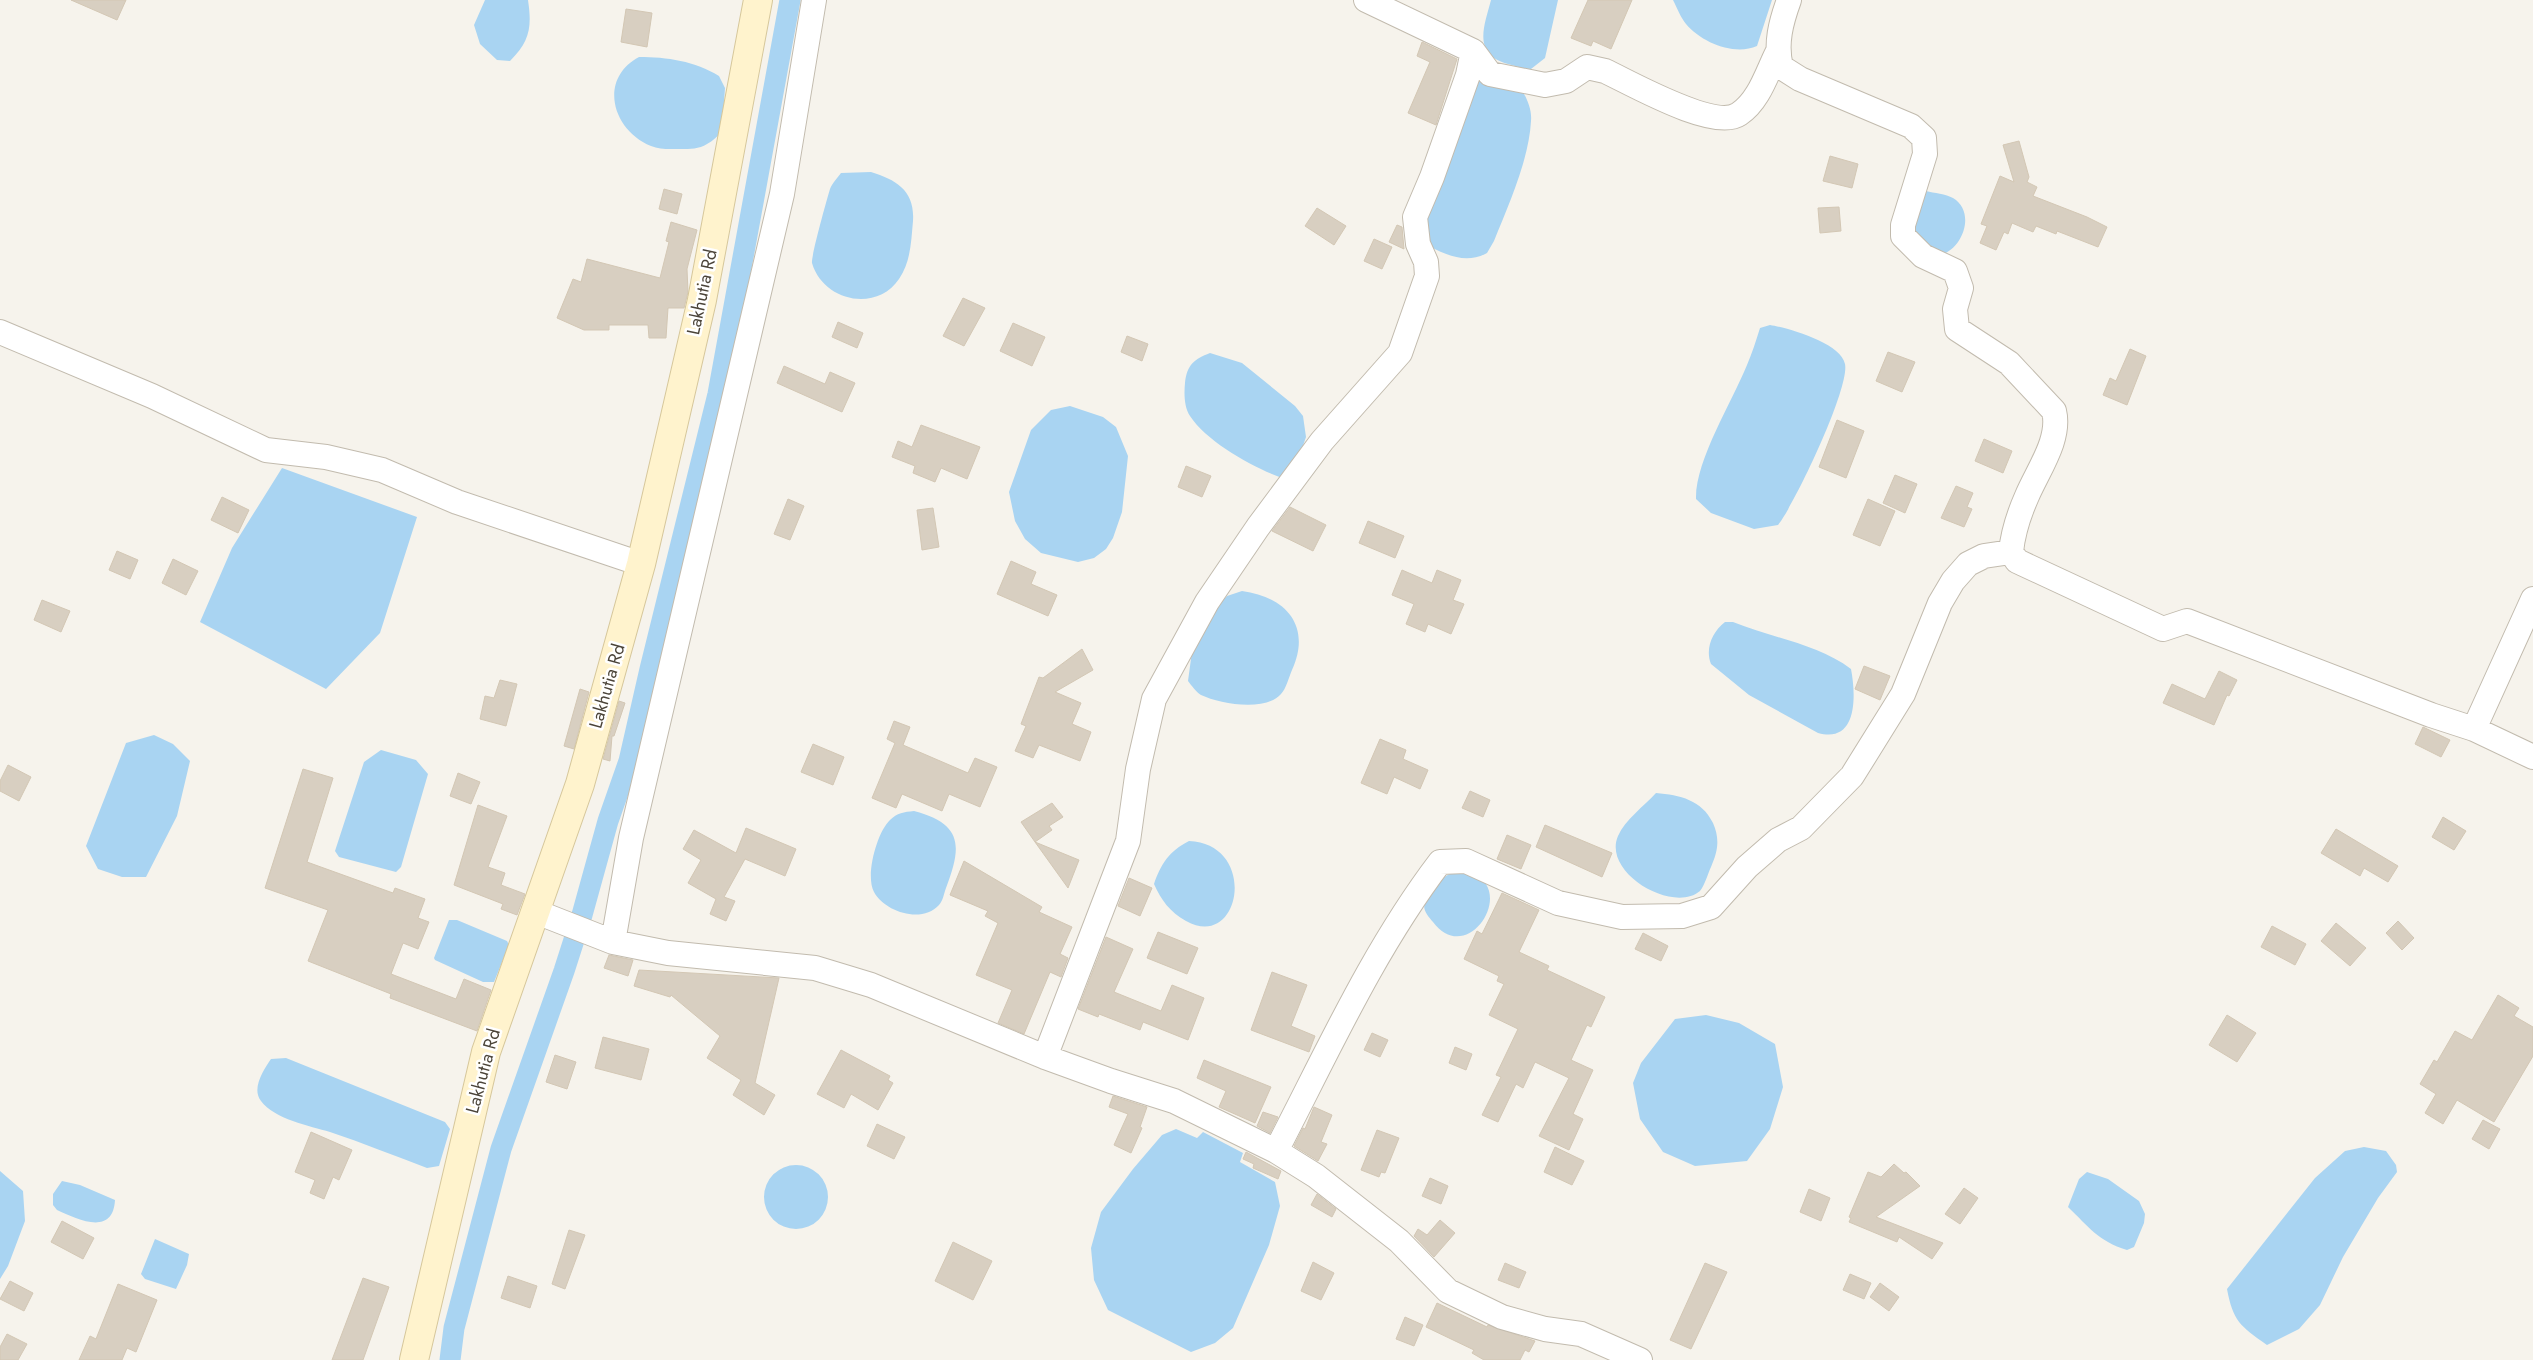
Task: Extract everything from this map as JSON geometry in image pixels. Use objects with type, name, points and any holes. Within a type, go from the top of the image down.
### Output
[{"type":"street","name":"Lakhutia Rd","points":[[414,1360],[486,1052],[546,916],[580,784],[641,564],[702,300],[758,0]]},
{"type":"street","points":[[604,939],[631,838],[782,194],[814,0]]},
{"type":"street","points":[[1366,0],[1473,51],[1490,74],[1545,85],[1566,81],[1588,67],[1605,71],[1701,115],[1728,118],[1739,115],[1758,94],[1777,53],[1781,21],[1789,0]]},
{"type":"street","points":[[1045,1057],[1128,841],[1138,769],[1154,699],[1207,602],[1258,527],[1322,441],[1400,353],[1427,276],[1426,262],[1418,244],[1415,217],[1432,177],[1468,75],[1473,51]]},
{"type":"street","points":[[1777,53],[1781,67],[1800,79],[1911,126],[1924,138],[1925,154],[1903,225],[1903,236],[1923,256],[1955,271],[1961,288],[1955,309],[1957,329],[2009,363],[2054,411],[2056,420],[2052,442],[2013,533],[2011,552],[2017,561],[2163,629],[2187,621],[2431,715],[2474,729],[2533,757]]},
{"type":"street","points":[[0,332],[152,396],[266,450],[326,457],[382,470],[457,502],[641,564]]},
{"type":"street","points":[[1276,1150],[1378,956],[1417,892],[1440,862],[1466,861],[1558,903],[1622,917],[1682,916],[1711,907],[1747,867],[1778,840],[1801,828],[1852,776],[1903,694],[1940,604],[1953,580],[1968,564],[1984,556],[2011,552]]},
{"type":"street","points":[[2474,729],[2533,599]]},
{"type":"street","points":[[546,916],[604,939],[668,953],[814,968],[871,985],[1045,1057],[1174,1101],[1276,1150],[1316,1176],[1399,1241],[1448,1291],[1502,1316],[1545,1329],[1581,1334],[1640,1360]]},
{"type":"water","points":[[485,0],[528,0],[530,18],[526,40],[510,61],[497,60],[480,44],[474,25]]},
{"type":"water","points":[[1491,0],[1558,0],[1545,58],[1531,69],[1508,64],[1489,54],[1483,38]]},
{"type":"water","points":[[1673,0],[1772,0],[1757,46],[1739,49],[1719,46],[1701,37],[1684,22]]},
{"type":"water","points":[[639,57],[691,63],[719,76],[725,88],[722,132],[704,146],[691,149],[658,148],[638,138],[619,117],[614,91],[618,78],[626,66]]},
{"type":"water","points":[[1482,80],[1523,92],[1531,114],[1529,136],[1522,167],[1511,198],[1494,241],[1487,253],[1472,258],[1450,256],[1429,246],[1423,209],[1471,83]]},
{"type":"water","points":[[871,172],[896,183],[907,194],[911,202],[913,221],[910,251],[903,272],[889,290],[877,296],[864,299],[851,298],[838,294],[827,286],[818,276],[812,263],[812,258],[833,183],[841,173]]},
{"type":"water","points":[[1926,191],[1953,198],[1960,204],[1964,212],[1964,229],[1961,237],[1950,250],[1943,254],[1913,236],[1919,198]]},
{"type":"water","points":[[1770,325],[1801,333],[1834,349],[1841,356],[1845,364],[1844,377],[1839,396],[1820,446],[1786,513],[1778,525],[1754,529],[1711,513],[1696,499],[1697,484],[1701,467],[1715,432],[1747,365],[1760,328]]},
{"type":"water","points":[[1210,353],[1242,363],[1295,406],[1303,416],[1306,437],[1297,463],[1282,478],[1258,468],[1232,453],[1208,435],[1190,416],[1185,395],[1185,383],[1188,372],[1196,360]]},
{"type":"water","points":[[1070,406],[1103,417],[1116,427],[1128,456],[1122,512],[1113,538],[1106,549],[1094,558],[1078,562],[1041,553],[1025,539],[1015,521],[1009,492],[1031,430],[1051,410]]},
{"type":"water","points":[[282,468],[417,517],[380,633],[326,689],[200,622],[232,548]]},
{"type":"water","points":[[1242,591],[1258,594],[1282,607],[1291,616],[1297,627],[1299,640],[1297,654],[1283,692],[1274,700],[1254,705],[1242,705],[1209,698],[1196,691],[1188,681],[1193,644],[1211,613],[1227,596]]},
{"type":"water","points":[[1725,622],[1733,622],[1809,647],[1838,660],[1851,669],[1854,692],[1853,704],[1847,724],[1841,731],[1831,734],[1818,733],[1749,695],[1711,664],[1709,647],[1711,641],[1716,631]]},
{"type":"water","points":[[154,735],[173,744],[190,761],[177,816],[146,877],[122,877],[98,869],[86,846],[126,743]]},
{"type":"water","points":[[381,750],[416,760],[428,774],[401,867],[396,872],[339,857],[335,851],[364,762]]},
{"type":"water","points":[[1656,793],[1682,797],[1696,804],[1708,815],[1717,834],[1717,850],[1705,882],[1700,891],[1688,897],[1674,897],[1658,893],[1643,886],[1630,876],[1620,863],[1616,850],[1621,830]]},
{"type":"water","points":[[914,811],[930,816],[950,830],[956,849],[955,860],[939,905],[932,911],[914,915],[895,910],[879,899],[874,892],[871,876],[874,854],[885,826],[898,814]]},
{"type":"water","points":[[1189,841],[1211,847],[1226,859],[1233,876],[1234,894],[1230,910],[1220,922],[1205,927],[1186,921],[1175,914],[1163,900],[1154,884],[1160,870],[1171,854]]},
{"type":"water","points":[[1460,869],[1480,878],[1486,884],[1490,895],[1489,907],[1477,928],[1467,934],[1456,936],[1444,933],[1426,913],[1424,905],[1439,881]]},
{"type":"water","points":[[449,920],[457,920],[507,941],[509,945],[494,982],[483,982],[435,960],[434,958]]},
{"type":"water","points":[[1706,1015],[1739,1023],[1775,1044],[1783,1087],[1770,1129],[1747,1161],[1695,1166],[1663,1152],[1640,1119],[1633,1083],[1641,1063],[1675,1019]]},
{"type":"water","points":[[286,1058],[445,1122],[450,1129],[439,1166],[427,1168],[274,1113],[258,1096],[258,1085],[271,1059]]},
{"type":"water","points":[[1176,1129],[1197,1138],[1203,1132],[1243,1153],[1240,1162],[1275,1182],[1280,1206],[1269,1245],[1233,1328],[1215,1343],[1191,1352],[1108,1310],[1094,1280],[1091,1248],[1101,1212],[1133,1169],[1162,1135]]},
{"type":"water","points":[[2364,1147],[2386,1151],[2396,1165],[2397,1172],[2378,1198],[2343,1257],[2320,1305],[2299,1329],[2267,1345],[2250,1333],[2239,1322],[2232,1309],[2227,1289],[2315,1178],[2345,1151]]},
{"type":"water","points":[[790,1165],[802,1165],[819,1174],[826,1185],[828,1197],[826,1209],[819,1220],[802,1229],[790,1229],[778,1224],[769,1215],[764,1203],[764,1191],[769,1179],[778,1170]]},
{"type":"water","points":[[0,1171],[23,1191],[25,1221],[8,1266],[0,1279]]},
{"type":"water","points":[[2087,1172],[2108,1179],[2139,1201],[2145,1214],[2144,1223],[2134,1247],[2127,1250],[2101,1238],[2068,1207],[2079,1179]]},
{"type":"water","points":[[62,1181],[80,1185],[115,1200],[113,1211],[108,1218],[101,1222],[93,1222],[84,1221],[57,1210],[53,1205],[53,1194]]},
{"type":"water","points":[[155,1239],[189,1254],[187,1265],[176,1289],[145,1279],[141,1274]]},
{"type":"building","points":[[71,0],[126,0],[117,20]]},
{"type":"building","points":[[1588,0],[1632,0],[1611,49],[1593,41],[1591,46],[1571,38]]},
{"type":"building","points":[[626,9],[652,13],[647,47],[621,42]]},
{"type":"building","points":[[1422,42],[1457,59],[1436,125],[1408,113],[1430,62],[1417,56]]},
{"type":"building","points":[[2019,141],[2029,177],[2027,182],[2037,187],[2033,196],[2107,227],[2098,247],[2057,231],[2056,234],[2036,226],[2033,232],[2012,223],[2008,234],[2004,232],[1996,250],[1980,243],[1987,226],[1981,224],[2000,176],[2014,182],[2003,145]]},
{"type":"building","points":[[1830,156],[1858,164],[1852,188],[1823,181]]},
{"type":"building","points":[[664,189],[682,194],[677,214],[659,209]]},
{"type":"building","points":[[1839,207],[1841,231],[1820,233],[1818,208]]},
{"type":"building","points":[[1317,208],[1346,226],[1334,245],[1305,226]]},
{"type":"building","points":[[671,222],[697,230],[687,269],[688,292],[684,308],[668,308],[666,338],[649,338],[648,325],[609,325],[609,330],[584,330],[557,318],[573,279],[581,282],[587,259],[660,278],[669,242],[666,241]]},
{"type":"building","points":[[1397,225],[1402,227],[1404,249],[1389,242]]},
{"type":"building","points":[[1374,239],[1392,247],[1382,269],[1364,261]]},
{"type":"building","points":[[963,298],[985,308],[964,346],[943,336]]},
{"type":"building","points":[[838,322],[863,333],[857,348],[832,337]]},
{"type":"building","points":[[1013,323],[1045,337],[1032,366],[1000,351]]},
{"type":"building","points":[[1127,336],[1148,344],[1142,361],[1121,352]]},
{"type":"building","points":[[2130,349],[2146,356],[2127,405],[2103,395],[2110,378],[2116,381]]},
{"type":"building","points":[[1888,352],[1915,362],[1902,392],[1876,381]]},
{"type":"building","points":[[784,366],[825,384],[830,372],[855,383],[842,412],[777,383]]},
{"type":"building","points":[[1837,420],[1864,431],[1846,478],[1819,467]]},
{"type":"building","points":[[921,425],[980,447],[967,479],[941,468],[935,482],[913,473],[915,466],[892,457],[898,441],[912,447]]},
{"type":"building","points":[[1984,439],[2012,451],[2003,473],[1975,461]]},
{"type":"building","points":[[1186,466],[1211,476],[1202,497],[1178,487]]},
{"type":"building","points":[[1895,475],[1917,484],[1905,513],[1883,503]]},
{"type":"building","points":[[1956,486],[1973,493],[1967,507],[1972,509],[1964,527],[1941,518]]},
{"type":"building","points":[[222,497],[249,510],[238,533],[211,520]]},
{"type":"building","points":[[788,499],[804,506],[790,540],[774,534]]},
{"type":"building","points":[[1868,499],[1895,511],[1880,546],[1853,535]]},
{"type":"building","points":[[1290,507],[1326,525],[1313,551],[1272,531]]},
{"type":"building","points":[[933,508],[939,547],[922,550],[917,510]]},
{"type":"building","points":[[1368,521],[1404,536],[1395,558],[1359,543]]},
{"type":"building","points":[[117,551],[138,560],[130,579],[109,570]]},
{"type":"building","points":[[173,559],[198,571],[186,595],[162,583]]},
{"type":"building","points":[[1011,561],[1036,572],[1031,584],[1057,595],[1048,616],[997,594]]},
{"type":"building","points":[[1402,570],[1432,583],[1437,570],[1461,580],[1453,600],[1464,604],[1451,634],[1428,624],[1425,632],[1406,624],[1414,604],[1392,595]]},
{"type":"building","points":[[42,600],[70,611],[61,632],[34,620]]},
{"type":"building","points":[[1082,649],[1093,670],[1055,692],[1081,703],[1072,724],[1091,732],[1080,761],[1039,745],[1033,758],[1015,751],[1026,726],[1021,724],[1039,677],[1043,678]]},
{"type":"building","points":[[1864,666],[1890,676],[1880,700],[1855,689]]},
{"type":"building","points":[[2219,671],[2237,680],[2229,696],[2227,695],[2214,725],[2163,703],[2172,684],[2205,699]]},
{"type":"building","points":[[500,680],[517,684],[506,726],[480,719],[485,696],[494,698]]},
{"type":"building","points":[[580,689],[589,692],[574,749],[564,746]]},
{"type":"building","points":[[619,701],[625,703],[614,736],[612,736],[610,761],[603,759]]},
{"type":"building","points":[[894,721],[910,727],[903,745],[968,773],[975,758],[997,767],[980,807],[949,794],[942,811],[902,794],[896,808],[872,798],[895,743],[887,739]]},
{"type":"building","points":[[2423,727],[2450,740],[2441,757],[2415,744]]},
{"type":"building","points":[[1380,739],[1406,750],[1403,759],[1428,770],[1420,789],[1394,777],[1387,794],[1361,783]]},
{"type":"building","points":[[813,744],[844,757],[833,785],[801,772]]},
{"type":"building","points":[[8,765],[31,777],[19,801],[0,791],[0,781]]},
{"type":"building","points":[[303,769],[333,778],[307,862],[393,893],[395,888],[425,899],[418,918],[429,922],[418,949],[403,943],[391,974],[456,999],[464,979],[491,990],[477,1031],[390,998],[391,994],[308,961],[328,910],[265,888]]},
{"type":"building","points":[[458,773],[480,782],[471,804],[450,796]]},
{"type":"building","points":[[1470,791],[1490,800],[1483,817],[1462,808]]},
{"type":"building","points":[[1052,803],[1063,817],[1049,826],[1052,830],[1035,842],[1021,822]]},
{"type":"building","points":[[478,805],[507,816],[488,867],[505,873],[501,885],[525,894],[517,915],[501,909],[503,904],[454,885]]},
{"type":"building","points":[[2443,817],[2466,831],[2454,850],[2432,837]]},
{"type":"building","points":[[1545,825],[1612,853],[1602,877],[1536,847]]},
{"type":"building","points":[[746,828],[796,849],[785,876],[745,859],[724,897],[735,901],[726,921],[710,914],[716,899],[688,883],[701,860],[683,849],[694,830],[736,853]]},
{"type":"building","points":[[2336,829],[2398,866],[2388,882],[2364,868],[2360,876],[2321,853]]},
{"type":"building","points":[[1507,835],[1531,845],[1521,869],[1497,859]]},
{"type":"building","points":[[1035,842],[1079,860],[1068,888]]},
{"type":"building","points":[[964,861],[1042,907],[1039,912],[1072,927],[1060,954],[1068,958],[1061,977],[1050,972],[1024,1034],[998,1023],[1012,990],[976,975],[998,923],[985,916],[988,911],[950,895]]},
{"type":"building","points":[[1129,878],[1152,888],[1140,916],[1118,906]]},
{"type":"building","points":[[1502,893],[1539,910],[1519,952],[1549,966],[1547,970],[1605,997],[1591,1027],[1587,1025],[1571,1060],[1593,1070],[1573,1114],[1583,1119],[1569,1150],[1539,1136],[1569,1078],[1535,1062],[1523,1088],[1516,1084],[1498,1122],[1482,1115],[1501,1077],[1496,1075],[1518,1029],[1489,1015],[1504,984],[1497,981],[1499,976],[1464,959],[1477,931],[1482,934]]},
{"type":"building","points":[[2398,921],[2414,938],[2402,950],[2386,933]]},
{"type":"building","points":[[2336,923],[2366,948],[2350,966],[2321,941]]},
{"type":"building","points":[[2272,926],[2306,944],[2295,965],[2261,947]]},
{"type":"building","points":[[1158,932],[1198,948],[1187,974],[1147,958]]},
{"type":"building","points":[[1643,933],[1668,946],[1661,961],[1635,949]]},
{"type":"building","points":[[1106,937],[1133,949],[1114,992],[1161,1011],[1172,985],[1204,998],[1188,1040],[1143,1022],[1140,1030],[1099,1014],[1098,1017],[1078,1009]]},
{"type":"building","points":[[609,955],[633,960],[628,976],[604,968]]},
{"type":"building","points":[[639,970],[779,978],[755,1083],[775,1095],[764,1115],[733,1095],[741,1080],[707,1058],[720,1036],[671,995],[670,997],[634,986]]},
{"type":"building","points":[[1272,972],[1307,985],[1291,1026],[1315,1036],[1309,1052],[1251,1030]]},
{"type":"building","points":[[2498,995],[2519,1008],[2514,1016],[2533,1027],[2533,1056],[2494,1122],[2457,1100],[2443,1124],[2425,1113],[2436,1094],[2420,1084],[2434,1060],[2437,1062],[2455,1031],[2472,1040]]},
{"type":"building","points":[[2227,1015],[2256,1033],[2237,1062],[2209,1045]]},
{"type":"building","points":[[1372,1033],[1388,1040],[1380,1057],[1364,1050]]},
{"type":"building","points":[[603,1037],[649,1049],[641,1080],[595,1068]]},
{"type":"building","points":[[1455,1047],[1472,1054],[1466,1070],[1449,1063]]},
{"type":"building","points":[[841,1050],[890,1076],[888,1080],[893,1083],[878,1110],[851,1094],[844,1108],[817,1094]]},
{"type":"building","points":[[555,1055],[576,1062],[567,1089],[546,1082]]},
{"type":"building","points":[[1204,1060],[1271,1087],[1255,1123],[1219,1107],[1226,1091],[1197,1078]]},
{"type":"building","points":[[1113,1096],[1147,1107],[1140,1127],[1142,1128],[1131,1153],[1114,1145],[1128,1114],[1109,1107]]},
{"type":"building","points":[[1314,1107],[1332,1115],[1321,1142],[1327,1144],[1318,1161],[1294,1146],[1303,1128],[1305,1129]]},
{"type":"building","points":[[1263,1112],[1278,1117],[1270,1133],[1257,1126]]},
{"type":"building","points":[[2483,1120],[2500,1129],[2489,1149],[2472,1139]]},
{"type":"building","points":[[877,1124],[905,1137],[894,1159],[867,1146]]},
{"type":"building","points":[[1377,1130],[1399,1138],[1385,1173],[1381,1172],[1379,1177],[1361,1170]]},
{"type":"building","points":[[311,1132],[352,1150],[339,1180],[333,1177],[324,1199],[310,1193],[315,1180],[295,1172]]},
{"type":"building","points":[[1555,1147],[1584,1161],[1572,1185],[1544,1172]]},
{"type":"building","points":[[1246,1152],[1281,1171],[1278,1179],[1253,1168],[1254,1164],[1243,1159]]},
{"type":"building","points":[[1894,1164],[1904,1173],[1906,1172],[1920,1186],[1876,1217],[1943,1243],[1932,1259],[1899,1237],[1897,1242],[1849,1222],[1851,1218],[1849,1217],[1868,1172],[1881,1177]]},
{"type":"building","points":[[1430,1178],[1448,1186],[1441,1204],[1422,1196]]},
{"type":"building","points":[[1964,1188],[1978,1198],[1960,1224],[1945,1214]]},
{"type":"building","points":[[1809,1189],[1830,1198],[1821,1221],[1800,1212]]},
{"type":"building","points":[[1317,1194],[1336,1209],[1332,1217],[1311,1205]]},
{"type":"building","points":[[1440,1220],[1455,1233],[1434,1257],[1414,1236],[1418,1229],[1427,1235]]},
{"type":"building","points":[[62,1221],[94,1238],[83,1259],[51,1242]]},
{"type":"building","points":[[569,1230],[585,1235],[565,1289],[552,1284]]},
{"type":"building","points":[[953,1242],[992,1261],[973,1300],[935,1281]]},
{"type":"building","points":[[1313,1262],[1334,1273],[1321,1300],[1301,1291]]},
{"type":"building","points":[[1505,1263],[1526,1272],[1519,1288],[1498,1280]]},
{"type":"building","points":[[1705,1263],[1727,1272],[1691,1349],[1670,1340]]},
{"type":"building","points":[[1850,1274],[1871,1283],[1864,1299],[1843,1290]]},
{"type":"building","points":[[508,1276],[537,1286],[530,1308],[501,1298]]},
{"type":"building","points":[[363,1278],[389,1287],[363,1360],[332,1360]]},
{"type":"building","points":[[10,1281],[33,1293],[24,1311],[0,1299]]},
{"type":"building","points":[[1880,1283],[1899,1297],[1889,1311],[1870,1297]]},
{"type":"building","points":[[118,1284],[157,1300],[136,1352],[127,1348],[122,1360],[79,1360],[90,1336],[96,1339]]},
{"type":"building","points":[[1437,1303],[1487,1327],[1488,1325],[1535,1341],[1529,1352],[1525,1350],[1520,1360],[1484,1360],[1472,1353],[1474,1350],[1426,1327]]},
{"type":"building","points":[[1405,1317],[1423,1325],[1414,1346],[1396,1339]]},
{"type":"building","points":[[7,1334],[27,1344],[18,1360],[0,1360],[0,1347]]},
{"type":"waterway","points":[[450,1360],[454,1328],[501,1149],[564,971],[582,915],[608,821],[629,761],[718,394],[790,0]]}]
